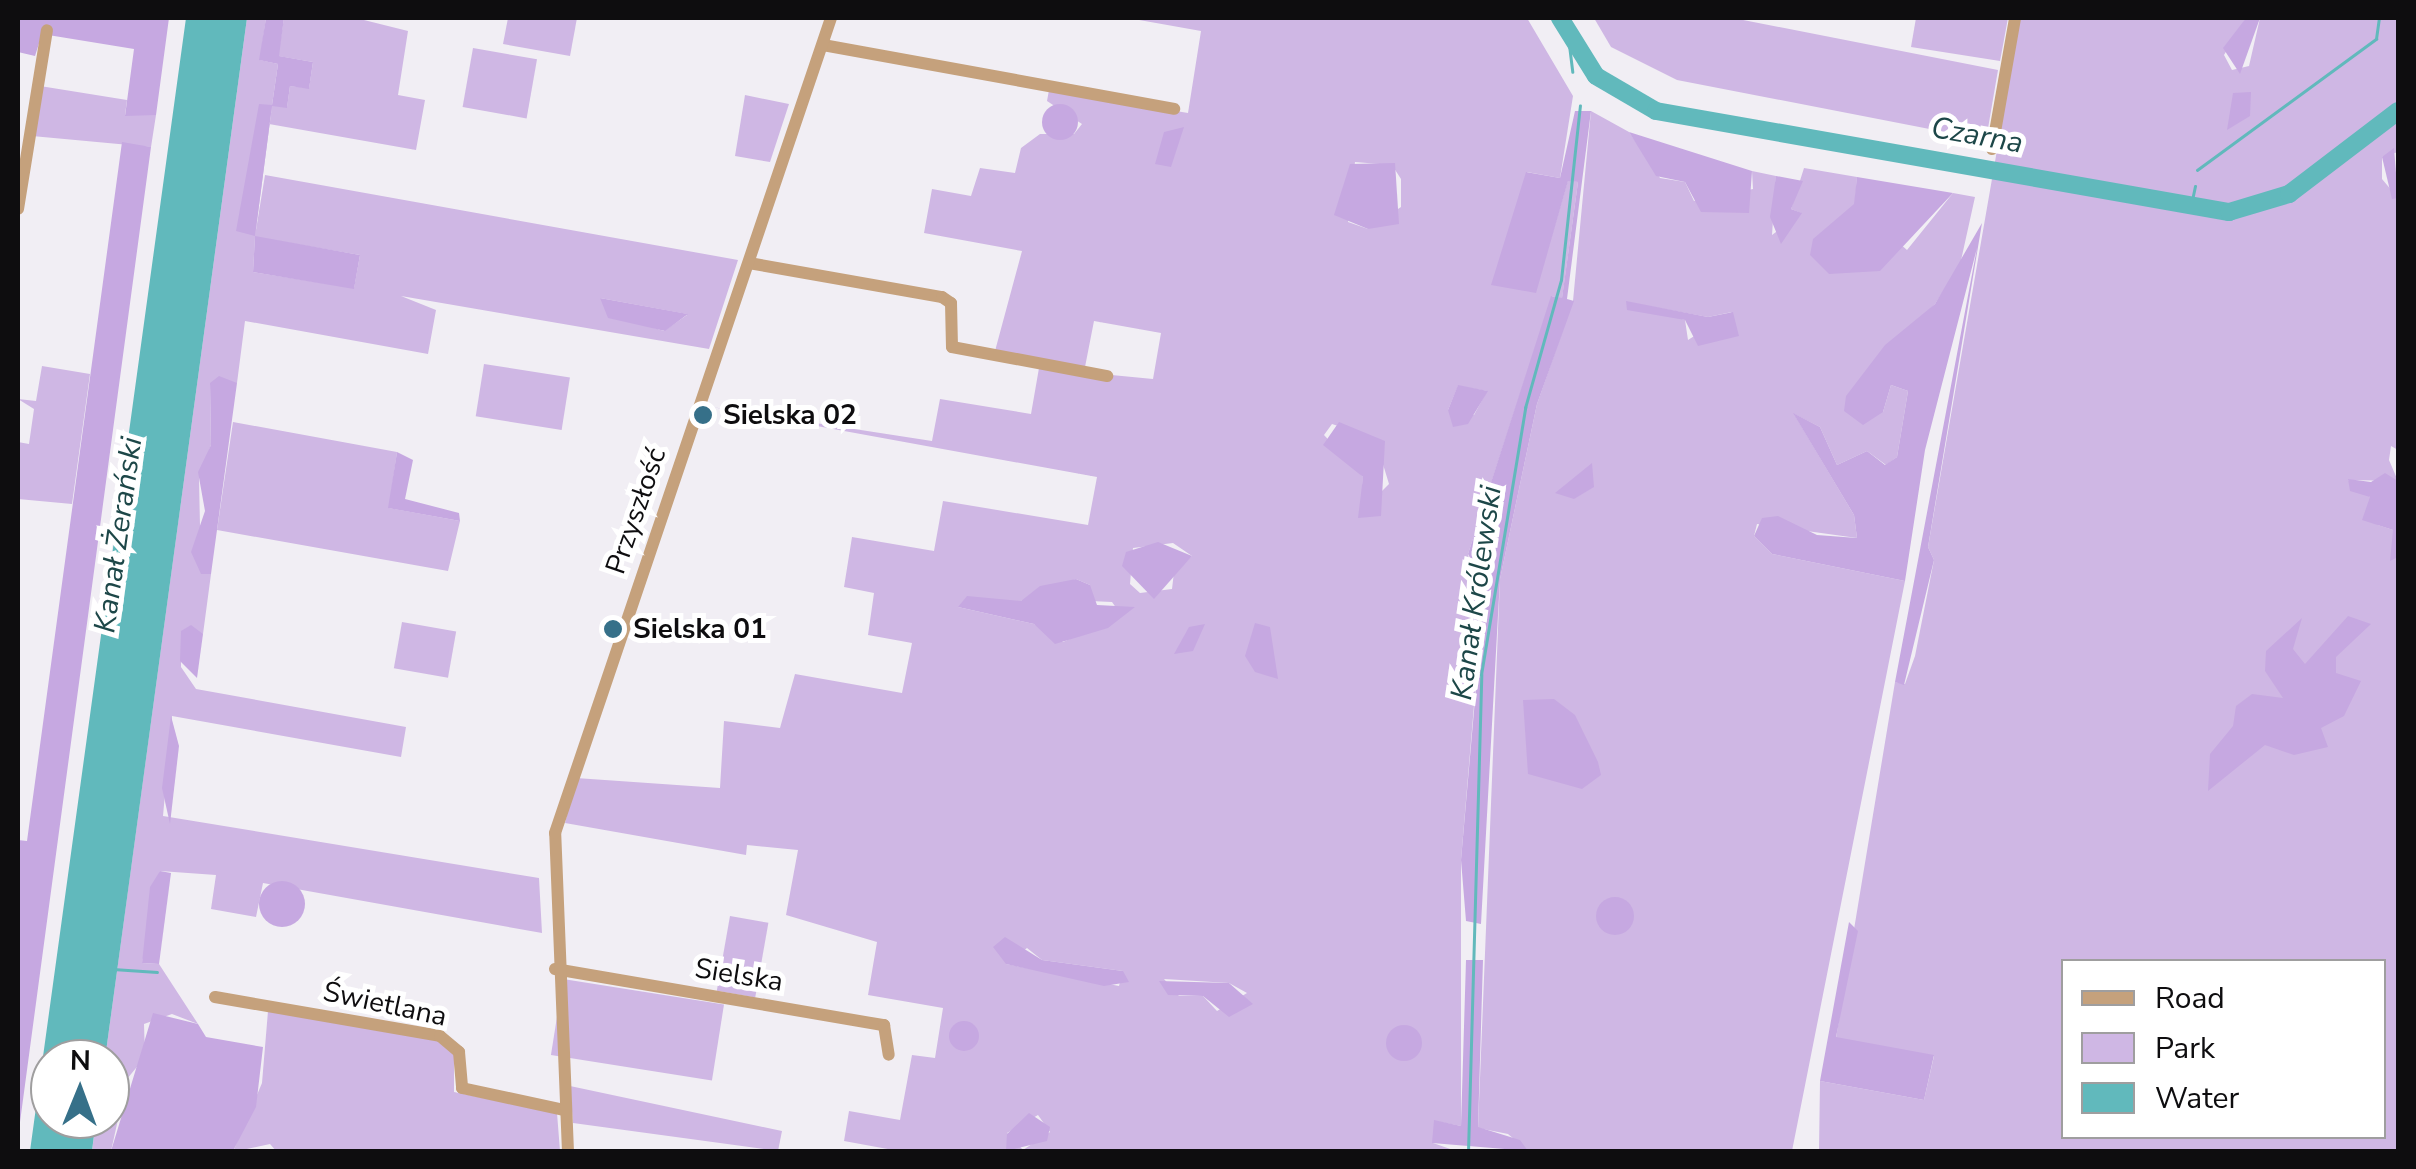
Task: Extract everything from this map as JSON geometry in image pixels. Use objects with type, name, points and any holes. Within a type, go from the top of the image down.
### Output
[{"type":"street","name":"Przyszłość","points":[[568,1152],[554,969],[552,858],[562,802],[831,18]]},
{"type":"street","points":[[1992,149],[2015,18]]},
{"type":"street","points":[[18,209],[47,30]]},
{"type":"street","points":[[823,46],[1174,109]]},
{"type":"street","points":[[750,263],[942,298],[950,303],[952,347],[1106,376]]},
{"type":"street","name":"Sielska","points":[[554,969],[880,1024],[889,1029],[889,1055]]},
{"type":"street","name":"Świetlana","points":[[215,997],[440,1036],[459,1052],[462,1088],[565,1110]]},
{"type":"green space","points":[[247,18],[266,18],[260,60],[278,64],[272,105],[287,107],[290,86],[309,88],[313,62],[278,56],[284,18],[356,18],[408,31],[398,95],[425,100],[416,150],[270,124],[255,236],[265,175],[738,260],[709,349],[401,296],[436,310],[428,354],[245,321],[237,383],[210,383],[211,445],[199,478],[201,574],[211,574],[203,634],[181,631],[181,667],[196,689],[406,727],[401,757],[172,716],[163,816],[539,878],[542,933],[263,883],[256,917],[211,909],[216,875],[160,871],[142,963],[159,964],[198,1024],[172,1014],[144,1024],[145,1057],[130,1075],[130,1039],[108,1039]],"holes":[[[255,237],[360,255],[354,288],[253,272]],[[600,298],[687,314],[664,331],[619,317]]]},
{"type":"green space","points":[[508,18],[577,18],[570,56],[503,44]]},
{"type":"green space","points":[[1128,18],[1527,18],[1573,96],[1560,178],[1527,172],[1542,269],[1568,180],[1578,182],[1562,299],[1552,296],[1468,554],[1480,634],[1461,860],[1461,1126],[1435,1121],[1433,1143],[1456,1151],[904,1152],[844,1141],[849,1111],[900,1120],[912,1055],[935,1058],[943,1008],[868,995],[877,942],[786,915],[798,850],[747,845],[746,855],[565,823],[576,778],[720,788],[724,721],[780,728],[795,674],[902,693],[912,643],[868,635],[874,593],[844,587],[852,537],[934,551],[943,501],[1088,525],[1097,477],[712,407],[932,441],[940,399],[1031,414],[1039,368],[1153,379],[1161,333],[1094,321],[1085,367],[995,351],[1022,251],[924,233],[932,189],[971,196],[980,168],[1015,173],[1021,148],[1040,134],[1074,134],[1082,124],[1047,101],[1049,90],[1188,113],[1201,31]],"holes":[[[1355,162],[1392,165],[1401,179],[1401,207],[1368,229],[1348,222]],[[1458,386],[1487,391],[1474,415],[1448,410]],[[1332,424],[1375,438],[1389,484],[1361,512],[1363,477],[1324,435]],[[1173,543],[1192,556],[1174,572],[1172,589],[1140,593],[1130,584],[1133,548]],[[1076,579],[1090,585],[1090,601],[1112,602],[1122,616],[1063,642],[1034,624],[958,607],[1021,601]],[[1027,948],[1042,960],[1123,971],[1119,986],[1006,964]],[[1164,979],[1229,983],[1247,993],[1217,1011],[1203,996],[1179,996]],[[1038,1115],[1050,1132],[1023,1150],[1007,1133]]]},
{"type":"green space","points":[[1594,18],[1733,18],[1998,70],[1986,140],[1677,80],[1611,47]]},
{"type":"green space","points":[[1916,18],[2008,18],[2000,61],[1911,47]]},
{"type":"green space","points":[[2020,18],[2246,18],[2224,55],[2232,70],[2249,66],[2260,18],[2398,18],[2398,152],[2382,157],[2382,179],[2398,198],[2398,450],[2391,446],[2389,460],[2398,481],[2348,480],[2370,497],[2378,525],[2393,530],[2398,557],[2398,1151],[1819,1151],[1820,1081],[1924,1100],[1934,1056],[1836,1038],[1895,682],[1905,684],[1915,656],[1934,560],[1928,547]]},
{"type":"green space","points":[[473,48],[537,59],[527,118],[463,107]]},
{"type":"green space","points":[[40,86],[127,100],[125,115],[156,115],[151,147],[32,136]]},
{"type":"green space","points":[[745,95],[789,104],[770,162],[735,156]]},
{"type":"green space","points":[[1591,111],[1629,132],[1660,178],[1685,182],[1694,201],[1753,189],[1752,171],[1776,176],[1772,235],[1801,213],[1791,209],[1804,168],[1857,177],[1855,204],[1907,250],[1953,193],[1975,197],[1960,265],[1935,304],[1859,380],[1883,412],[1891,385],[1908,391],[1897,457],[1886,465],[1867,451],[1837,465],[1820,427],[1794,414],[1854,515],[1857,538],[1757,524],[1754,536],[1772,554],[1905,581],[1792,1151],[1528,1151],[1508,1134],[1478,1128],[1500,579],[1537,404],[1573,301]],"holes":[[[1626,302],[1708,317],[1732,312],[1688,340],[1685,320]]]},
{"type":"green space","points":[[484,364],[570,378],[562,430],[476,416]]},
{"type":"green space","points":[[42,366],[90,374],[72,504],[18,499],[18,442],[29,444],[34,409],[18,399],[36,401]]},
{"type":"green space","points":[[233,422],[397,452],[389,508],[460,521],[448,571],[217,530]]},
{"type":"green space","points":[[402,622],[456,632],[448,678],[394,668]]},
{"type":"green space","points":[[730,916],[768,923],[755,998],[717,991]]},
{"type":"green space","points":[[563,979],[724,1004],[712,1081],[551,1055]]},
{"type":"green space","points":[[268,1011],[440,1040],[454,1051],[454,1092],[557,1113],[560,1151],[277,1152],[270,1144],[233,1152],[262,1083]]},
{"type":"green space","points":[[570,1086],[782,1131],[778,1151],[573,1123]]},
{"type":"green space","points":[[94,1139],[114,1139],[111,1151],[92,1152]]},
{"type":"shaded area","points":[[18,18],[169,18],[156,115],[125,116],[134,49],[42,34],[35,56],[18,52]]},
{"type":"shaded area","points":[[266,18],[284,18],[279,56],[313,62],[309,89],[290,86],[287,108],[272,106],[255,236],[236,231],[259,104],[272,105],[278,64],[259,60]]},
{"type":"shaded area","points":[[2246,18],[2260,18],[2240,74],[2223,48]]},
{"type":"shaded area","points":[[2251,92],[2250,116],[2227,130],[2233,93]]},
{"type":"shaded area","points":[[1060,104],[1073,109],[1078,122],[1073,135],[1060,140],[1047,135],[1042,122],[1047,109]]},
{"type":"shaded area","points":[[1575,111],[1591,111],[1567,299],[1574,301],[1537,404],[1500,579],[1481,924],[1466,921],[1461,860],[1485,585],[1468,554],[1551,296],[1562,298],[1578,182],[1568,181],[1536,293],[1491,285],[1526,172],[1560,178]]},
{"type":"shaded area","points":[[1184,127],[1171,167],[1155,164],[1164,132]]},
{"type":"shaded area","points":[[1629,132],[1752,171],[1749,213],[1701,212],[1685,182],[1656,176]]},
{"type":"shaded area","points":[[122,142],[151,147],[18,1137],[18,840],[27,841]]},
{"type":"shaded area","points":[[2394,148],[2398,198],[2392,199],[2382,157]]},
{"type":"shaded area","points":[[1395,163],[1399,224],[1368,229],[1334,215],[1350,164]]},
{"type":"shaded area","points":[[1776,176],[1803,181],[1791,209],[1802,213],[1781,244],[1770,217]]},
{"type":"shaded area","points":[[1857,177],[1953,193],[1880,271],[1829,274],[1810,255],[1813,239],[1854,204]]},
{"type":"shaded area","points":[[1982,223],[1928,547],[1934,560],[1904,685],[1895,682],[1977,248],[1925,450],[1905,581],[1772,554],[1754,536],[1762,518],[1778,516],[1817,535],[1857,538],[1854,515],[1793,413],[1820,427],[1837,465],[1867,451],[1885,465],[1897,457],[1908,391],[1891,385],[1883,412],[1863,425],[1844,411],[1846,396],[1885,345],[1935,304]]},
{"type":"shaded area","points":[[255,236],[360,255],[354,289],[253,272]]},
{"type":"shaded area","points":[[600,298],[688,314],[665,331],[608,318]]},
{"type":"shaded area","points":[[1626,301],[1708,317],[1733,312],[1739,336],[1698,346],[1685,320],[1627,310]]},
{"type":"shaded area","points":[[219,376],[237,383],[211,574],[201,574],[191,552],[205,511],[198,472],[211,445],[210,383]]},
{"type":"shaded area","points":[[1458,385],[1488,391],[1468,424],[1453,427],[1448,410]]},
{"type":"shaded area","points":[[1339,422],[1385,441],[1381,516],[1358,518],[1363,477],[1323,445]]},
{"type":"shaded area","points":[[397,452],[413,460],[405,499],[459,513],[460,521],[388,508]]},
{"type":"shaded area","points":[[1592,463],[1594,487],[1574,499],[1555,493]]},
{"type":"shaded area","points":[[2385,473],[2398,481],[2398,557],[2390,561],[2393,530],[2362,520],[2370,497],[2350,491],[2348,479],[2371,482]]},
{"type":"shaded area","points":[[1158,542],[1192,556],[1154,599],[1122,566],[1126,552]]},
{"type":"shaded area","points":[[1076,579],[1090,585],[1097,605],[1135,607],[1108,628],[1055,644],[1034,624],[958,607],[967,596],[1021,601],[1040,586]]},
{"type":"shaded area","points":[[2348,616],[2371,624],[2336,657],[2336,673],[2361,681],[2344,716],[2321,728],[2328,747],[2294,755],[2265,745],[2208,791],[2210,754],[2233,726],[2236,706],[2252,694],[2283,698],[2265,671],[2266,651],[2302,618],[2293,649],[2305,664]]},
{"type":"shaded area","points":[[1255,623],[1270,627],[1278,679],[1255,672],[1245,656]]},
{"type":"shaded area","points":[[1205,624],[1193,651],[1174,654],[1189,627]]},
{"type":"shaded area","points":[[191,625],[203,634],[197,678],[180,661],[181,631]]},
{"type":"shaded area","points":[[1554,699],[1575,715],[1598,762],[1601,775],[1582,789],[1528,774],[1523,700]]},
{"type":"shaded area","points":[[171,716],[179,746],[170,824],[162,788]]},
{"type":"shaded area","points":[[160,871],[171,873],[159,964],[142,963],[150,887]]},
{"type":"shaded area","points":[[282,881],[298,888],[305,904],[298,920],[282,927],[266,920],[259,904],[266,888]]},
{"type":"shaded area","points":[[1615,897],[1628,903],[1634,916],[1628,929],[1615,935],[1602,929],[1596,916],[1602,903]]},
{"type":"shaded area","points":[[1849,922],[1858,931],[1836,1037],[1934,1055],[1924,1100],[1820,1081]]},
{"type":"shaded area","points":[[1005,937],[1042,960],[1123,971],[1129,982],[1104,986],[1006,964],[993,947]]},
{"type":"shaded area","points":[[1466,960],[1483,960],[1478,1127],[1520,1140],[1528,1151],[1432,1143],[1434,1120],[1461,1126]]},
{"type":"shaded area","points":[[1159,981],[1229,983],[1253,1004],[1229,1017],[1203,996],[1168,995]]},
{"type":"shaded area","points":[[153,1013],[198,1024],[206,1037],[263,1047],[256,1107],[233,1151],[111,1151],[115,1139],[130,1139],[130,1089]]},
{"type":"shaded area","points":[[964,1021],[975,1025],[979,1036],[975,1047],[964,1051],[953,1047],[949,1036],[953,1025]]},
{"type":"shaded area","points":[[1404,1025],[1417,1030],[1422,1043],[1417,1056],[1404,1061],[1391,1056],[1386,1043],[1391,1030]]},
{"type":"shaded area","points":[[1029,1113],[1050,1127],[1047,1141],[1006,1151],[1007,1134]]},
{"type":"water","name":"Kanał Żerański","points":[[186,18],[247,18],[108,1039],[45,1039]]},
{"type":"water","points":[[32,1139],[94,1139],[92,1151],[30,1151]]},
{"type":"waterway","name":"Czarna","points":[[1560,18],[1596,76],[1656,111],[2229,212],[2289,194],[2398,111]]},
{"type":"waterway","points":[[2197,170],[2376,39],[2379,18]]},
{"type":"waterway","name":"Kanał Królewski","points":[[1569,41],[1573,72]]},
{"type":"waterway","name":"Kanał Królewski","points":[[1468,1152],[1481,675],[1525,408],[1561,280],[1580,106]]},
{"type":"waterway","points":[[2191,205],[2195,186]]},
{"type":"waterway","points":[[113,969],[157,972]]},
{"type":"place","name":"Sielska 02","points":[[703,415]]},
{"type":"place","name":"Sielska 01","points":[[613,629]]}]
